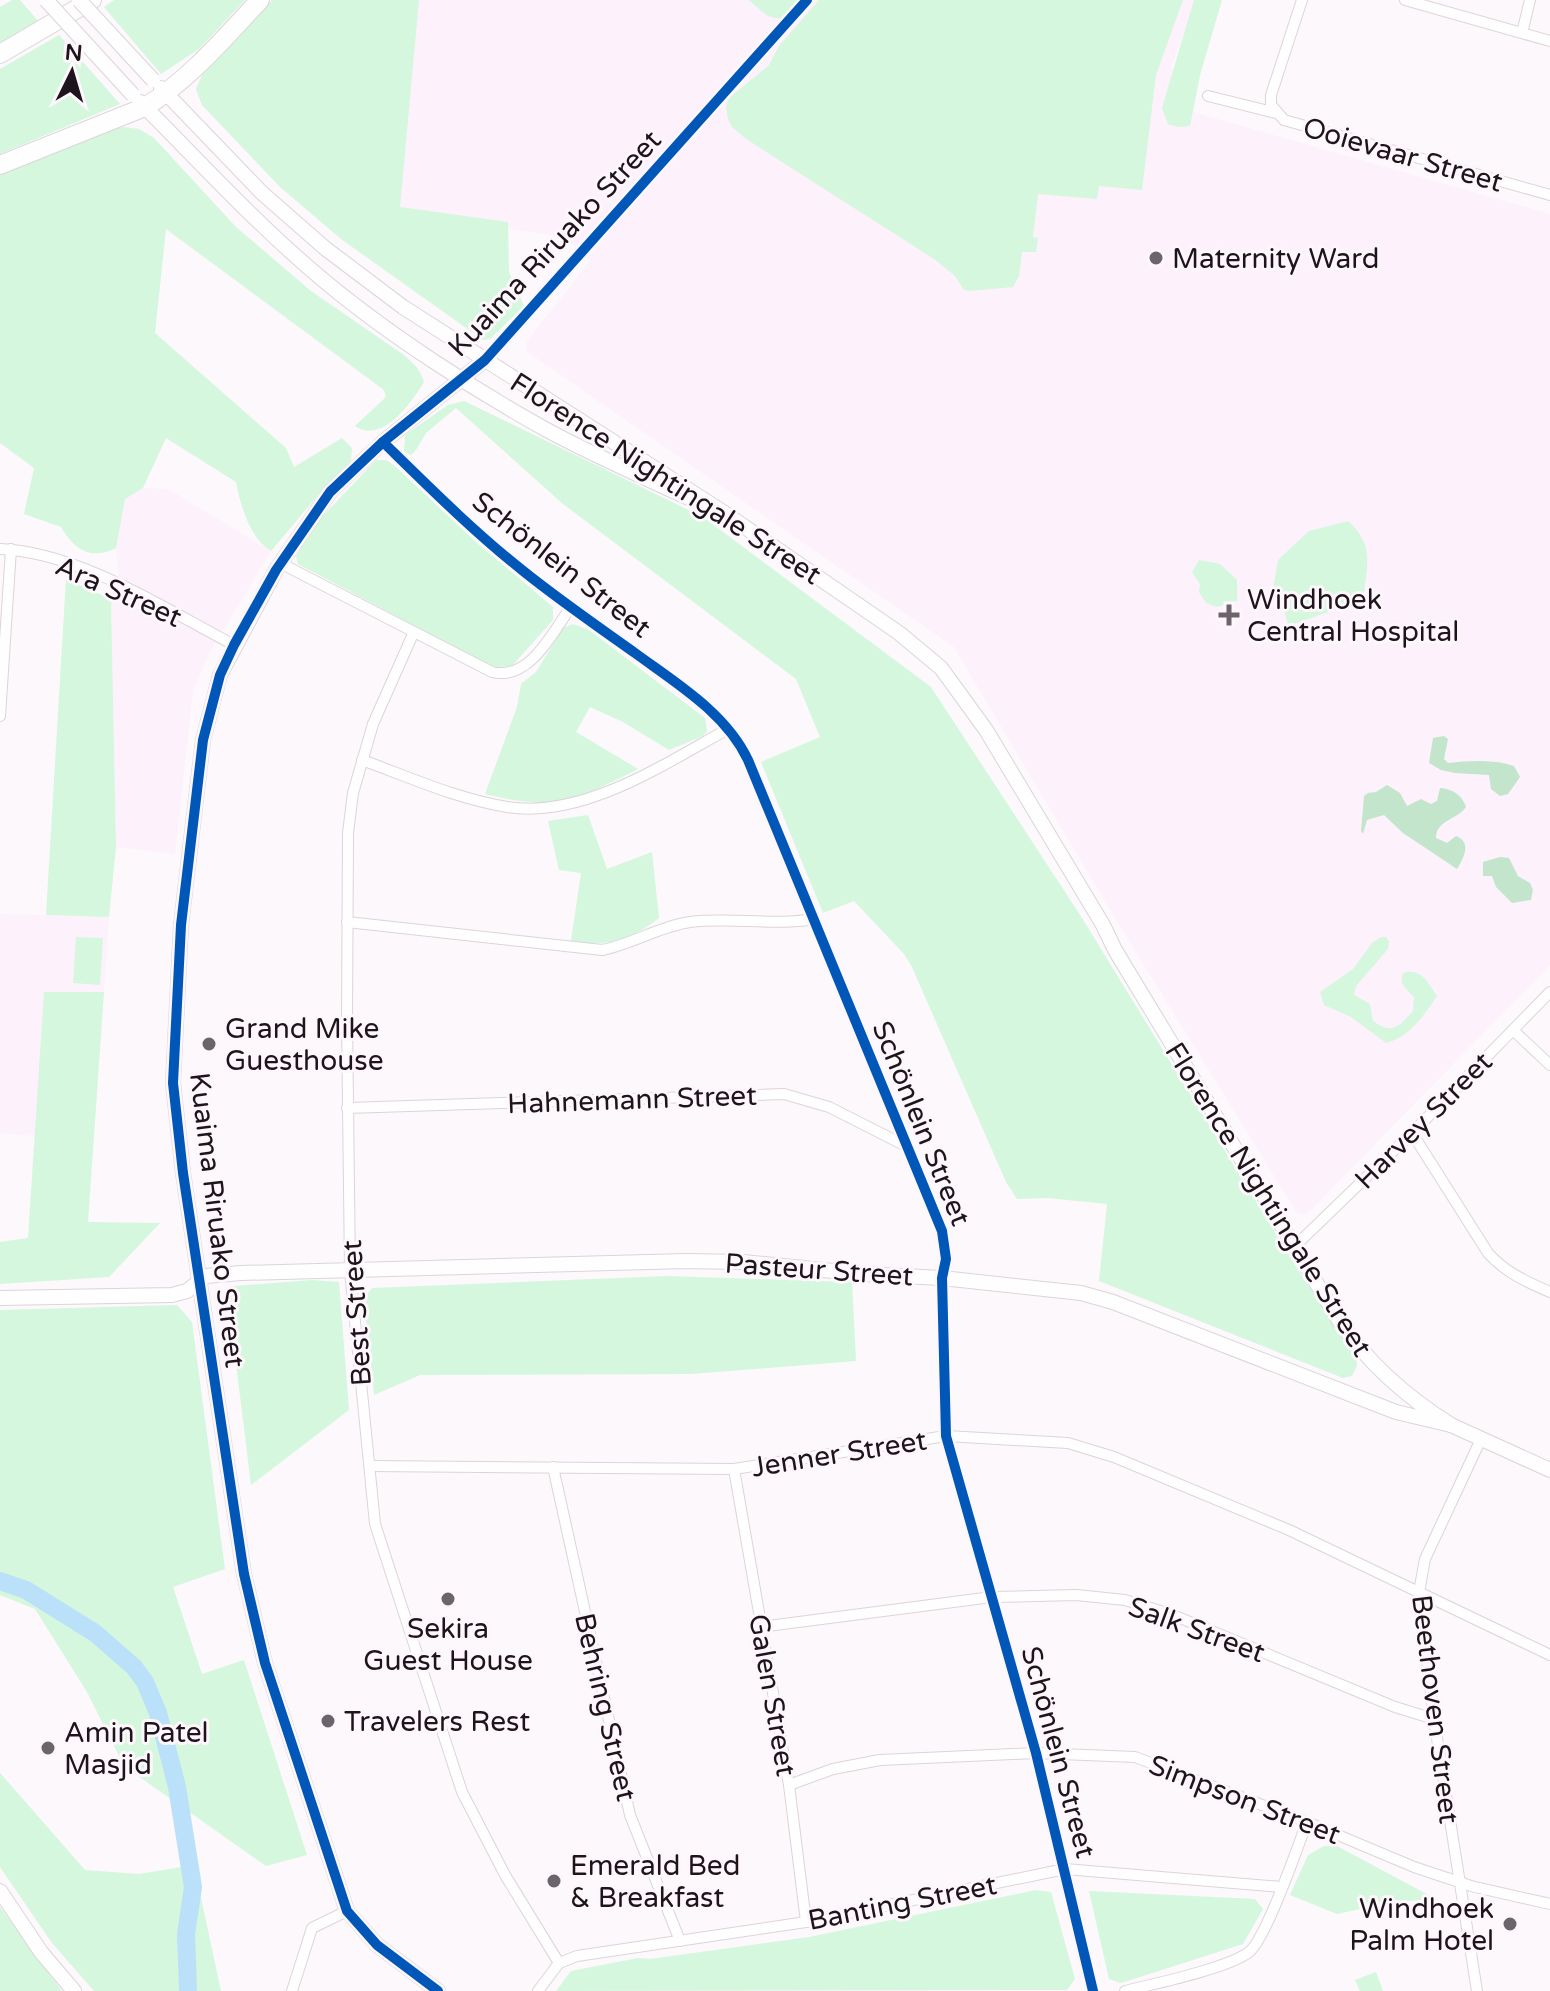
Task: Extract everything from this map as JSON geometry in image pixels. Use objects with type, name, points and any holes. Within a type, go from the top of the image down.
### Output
[{"type":"highway","points":[[0,54],[92,0]]},
{"type":"highway","points":[[0,165],[189,75],[260,0]]},
{"type":"main road","name":"Florence Nightingale Street","points":[[46,0],[229,195],[291,253],[368,315],[462,379],[543,428],[716,513],[919,657],[963,708],[1097,927],[1115,950]]},
{"type":"main road","name":"Florence Nightingale Street","points":[[79,0],[262,193],[326,249],[403,307],[726,514],[899,633],[941,668],[986,730],[1350,1338],[1396,1385],[1451,1425]]},
{"type":"main road","name":"Kuaima Riruako Street","points":[[438,1991],[377,1945],[347,1911],[256,1630],[244,1574],[175,1111],[174,1048],[181,925],[203,740],[220,675],[280,563],[330,492],[383,442],[485,360]]},
{"type":"main road","name":"Pasteur Street","points":[[0,1298],[172,1295],[187,1291],[206,1276],[241,1273],[707,1261],[942,1278],[1095,1296],[1381,1407],[1451,1425],[1550,1470]]},
{"type":"main road","points":[[1381,1407],[1396,1401],[1399,1391],[1396,1385]]},
{"type":"main road","points":[[0,1891],[41,1952],[74,1991]]},
{"type":"street","name":"Kuaima Riruako Street","points":[[485,360],[807,0]]},
{"type":"street","name":"Ooievaar Street","points":[[1302,0],[1271,95],[1271,105],[1284,120],[1550,195]]},
{"type":"street","points":[[1405,0],[1550,41]]},
{"type":"street","points":[[1522,33],[1530,0]]},
{"type":"street","points":[[1208,96],[1276,113]]},
{"type":"street","name":"Schönlein Street","points":[[383,442],[499,551],[679,685],[728,729],[740,743],[748,760],[942,1231],[946,1259],[942,1278],[946,1436],[1036,1753],[1093,1991]]},
{"type":"street","points":[[0,716],[6,549]]},
{"type":"street","name":"Ara Street","points":[[6,549],[69,564],[111,581],[234,645]]},
{"type":"street","points":[[280,563],[413,634],[503,675],[514,673],[526,665],[571,607]]},
{"type":"street","name":"Best Street","points":[[413,634],[386,690],[362,760],[353,793],[348,833],[350,1271],[375,1524],[462,1792],[499,1864],[559,1963]]},
{"type":"street","points":[[362,760],[484,802],[510,808],[548,808],[590,799],[658,768],[728,729]]},
{"type":"street","points":[[347,922],[602,950],[691,922],[778,923],[814,919]]},
{"type":"street","name":"Harvey Street","points":[[1294,1247],[1412,1133],[1550,992]]},
{"type":"street","points":[[1513,1030],[1550,1065]]},
{"type":"street","name":"Hahnemann Street","points":[[347,1108],[784,1094],[829,1107],[906,1146]]},
{"type":"street","points":[[1412,1133],[1488,1253],[1516,1277],[1550,1292]]},
{"type":"street","name":"Jenner Street","points":[[371,1466],[734,1469],[946,1436],[1068,1443],[1114,1457],[1289,1530],[1550,1655]]},
{"type":"street","name":"Beethoven Street","points":[[1477,1991],[1434,1719],[1419,1592],[1425,1559],[1481,1439]]},
{"type":"street","name":"Behring Street","points":[[553,1467],[630,1815],[680,1941]]},
{"type":"street","name":"Galen Street","points":[[734,1469],[789,1785],[806,1922]]},
{"type":"street","name":"Salk Street","points":[[760,1627],[992,1597],[1076,1595],[1125,1600],[1150,1606],[1395,1707],[1434,1719]]},
{"type":"street","name":"Simpson Street","points":[[789,1785],[833,1769],[880,1760],[1036,1753],[1143,1759],[1414,1867],[1458,1882],[1550,1904]]},
{"type":"street","points":[[1125,1991],[1180,1977],[1251,1951],[1282,1887],[1307,1822]]},
{"type":"street","name":"Banting Street","points":[[559,1963],[577,1956],[806,1922],[1065,1869],[1282,1887]]},
{"type":"street","points":[[292,1991],[312,1928],[347,1911]]},
{"type":"street","points":[[538,1991],[559,1963]]},
{"type":"shaded area","name":"Windhoek Central Hospital","points":[[386,0],[1196,0],[1171,68],[1200,75],[1193,112],[1550,214],[1550,965],[1306,1215],[1297,1213],[1112,913],[954,647],[526,351],[527,341],[591,260],[563,237],[394,212]]},
{"type":"shaded area","points":[[143,488],[168,489],[271,551],[210,652],[193,691],[175,854],[116,847],[111,599],[119,579],[116,548],[122,507],[125,499]]},
{"type":"shaded area","points":[[0,914],[109,917],[104,992],[44,993],[37,1136],[0,1133]]},
{"type":"green space","points":[[12,0],[20,0],[39,22],[0,45],[0,7]]},
{"type":"green space","points":[[114,0],[245,0],[199,49],[161,74],[104,7]]},
{"type":"green space","points":[[272,0],[419,0],[400,207],[508,222],[509,272],[524,306],[490,339],[483,340],[341,239],[280,187],[202,105],[196,89],[202,75]]},
{"type":"green space","points":[[749,0],[800,0],[786,18],[780,19],[766,14]]},
{"type":"green space","points":[[819,0],[1183,0],[1156,75],[1142,190],[1099,186],[1097,199],[1038,194],[1033,237],[1038,238],[1036,252],[1022,252],[1019,276],[1013,287],[964,290],[955,276],[934,259],[746,139],[728,119],[726,106],[729,98],[769,65],[779,46]]},
{"type":"green space","points":[[1194,0],[1222,0],[1200,75],[1190,126],[1177,127],[1168,124],[1162,108]]},
{"type":"green space","points":[[59,35],[120,104],[0,154],[0,69]]},
{"type":"green space","points":[[124,127],[139,129],[154,138],[236,227],[311,291],[404,355],[423,378],[424,382],[412,400],[386,426],[365,430],[355,426],[386,397],[384,390],[166,229],[155,333],[286,448],[294,467],[342,438],[352,448],[351,461],[271,551],[252,530],[236,482],[166,438],[143,488],[125,499],[116,548],[98,553],[84,551],[71,541],[61,527],[24,514],[34,468],[0,443],[0,172]]},
{"type":"green space","points":[[464,401],[703,517],[931,687],[1082,918],[1300,1273],[1356,1355],[1357,1366],[1352,1376],[1343,1378],[1099,1281],[1107,1204],[1048,1198],[1017,1199],[1006,1182],[904,954],[854,901],[823,913],[761,762],[820,737],[796,679],[563,504],[456,408],[426,433],[411,455],[404,452],[405,435],[448,405]]},
{"type":"green space","points":[[376,460],[386,460],[395,466],[477,543],[553,607],[553,620],[512,666],[487,664],[298,564],[296,556],[320,519]]},
{"type":"green space","points":[[1348,521],[1357,530],[1366,548],[1363,600],[1288,626],[1282,601],[1271,600],[1278,560],[1309,531]]},
{"type":"green space","points":[[1199,560],[1220,564],[1237,580],[1237,601],[1217,607],[1206,603],[1192,572]]},
{"type":"green space","points":[[66,579],[111,599],[116,847],[109,917],[46,915]]},
{"type":"green space","points":[[573,624],[589,630],[705,718],[707,731],[703,736],[669,750],[623,722],[590,707],[576,732],[638,769],[598,789],[564,800],[530,802],[485,794],[517,707],[521,684],[536,672],[563,628]]},
{"type":"green space","points":[[1444,736],[1448,739],[1444,759],[1448,763],[1489,761],[1514,766],[1520,777],[1508,794],[1500,796],[1491,789],[1489,775],[1455,773],[1429,763],[1433,738]]},
{"type":"green space","points":[[1387,785],[1400,793],[1407,806],[1421,799],[1431,804],[1437,801],[1440,788],[1453,791],[1462,799],[1466,807],[1439,827],[1436,838],[1447,843],[1456,836],[1464,842],[1464,855],[1457,869],[1403,833],[1384,815],[1367,820],[1363,834],[1364,796]]},
{"type":"green space","points":[[588,815],[607,869],[652,852],[659,918],[638,932],[618,940],[596,943],[571,941],[581,873],[559,870],[548,821]]},
{"type":"green space","points":[[1509,858],[1518,876],[1530,883],[1533,890],[1531,900],[1512,903],[1496,887],[1492,876],[1483,876],[1483,862]]},
{"type":"green space","points":[[76,937],[103,938],[100,985],[73,983]]},
{"type":"green space","points":[[1386,937],[1389,942],[1388,949],[1356,986],[1354,995],[1370,1004],[1373,1021],[1386,1028],[1395,1027],[1413,1011],[1414,997],[1403,984],[1403,973],[1419,974],[1437,996],[1409,1031],[1386,1043],[1351,1017],[1324,1005],[1320,992],[1353,969],[1372,943]]},
{"type":"green space","points":[[44,992],[104,992],[88,1222],[160,1223],[109,1277],[0,1284],[0,1242],[28,1238]]},
{"type":"green space","points":[[667,1276],[852,1282],[856,1361],[691,1374],[420,1375],[374,1395],[364,1298],[372,1288]]},
{"type":"green space","points":[[313,1280],[339,1282],[349,1410],[251,1485],[228,1299],[234,1286]]},
{"type":"green space","points":[[177,1305],[192,1322],[225,1569],[173,1587],[202,1674],[244,1660],[307,1855],[266,1866],[124,1766],[87,1692],[35,1609],[0,1595],[0,1310]]},
{"type":"green space","points":[[0,1773],[85,1870],[139,1874],[194,1865],[221,1991],[94,1991],[52,1943],[0,1867]]},
{"type":"green space","points":[[1324,1846],[1337,1846],[1436,1899],[1393,1902],[1337,1914],[1290,1895],[1308,1855]]},
{"type":"green space","points":[[1036,1890],[1051,1892],[1075,1979],[1067,1990],[556,1991],[571,1971],[638,1958],[650,1959],[809,1937]]},
{"type":"green space","points":[[1089,1891],[1255,1899],[1263,1909],[1243,1944],[1121,1983],[1109,1979]]},
{"type":"green space","points":[[0,1907],[62,1991],[0,1991]]},
{"type":"green space","points":[[1376,1972],[1383,1991],[1360,1991],[1355,1980]]},
{"type":"waterway","points":[[0,1581],[26,1590],[95,1633],[134,1667],[145,1682],[158,1713],[177,1787],[193,1887],[186,1934],[188,1991]]},
{"type":"cycle path","points":[[438,1991],[377,1945],[347,1911],[265,1663],[244,1574],[183,1173],[173,1083],[181,925],[203,740],[220,675],[234,645],[276,570],[330,492],[383,442],[485,360],[807,0]]},
{"type":"cycle path","points":[[383,442],[468,524],[522,570],[699,700],[727,728],[748,760],[942,1231],[946,1259],[942,1278],[946,1436],[1036,1753],[1093,1991]]},
{"type":"place","name":"Maternity Ward","points":[[1156,258]]},
{"type":"place","name":"Windhoek Central Hospital","points":[[1229,615]]},
{"type":"place","name":"Grand Mike Guesthouse","points":[[209,1044]]},
{"type":"place","name":"Sekira Guest House","points":[[448,1599]]},
{"type":"place","name":"Travelers Rest","points":[[328,1721]]},
{"type":"place","name":"Amin Patel Masjid","points":[[48,1748]]},
{"type":"place","name":"Emerald Bed & Breakfast","points":[[554,1881]]},
{"type":"place","name":"Windhoek Palm Hotel","points":[[1510,1924]]}]
